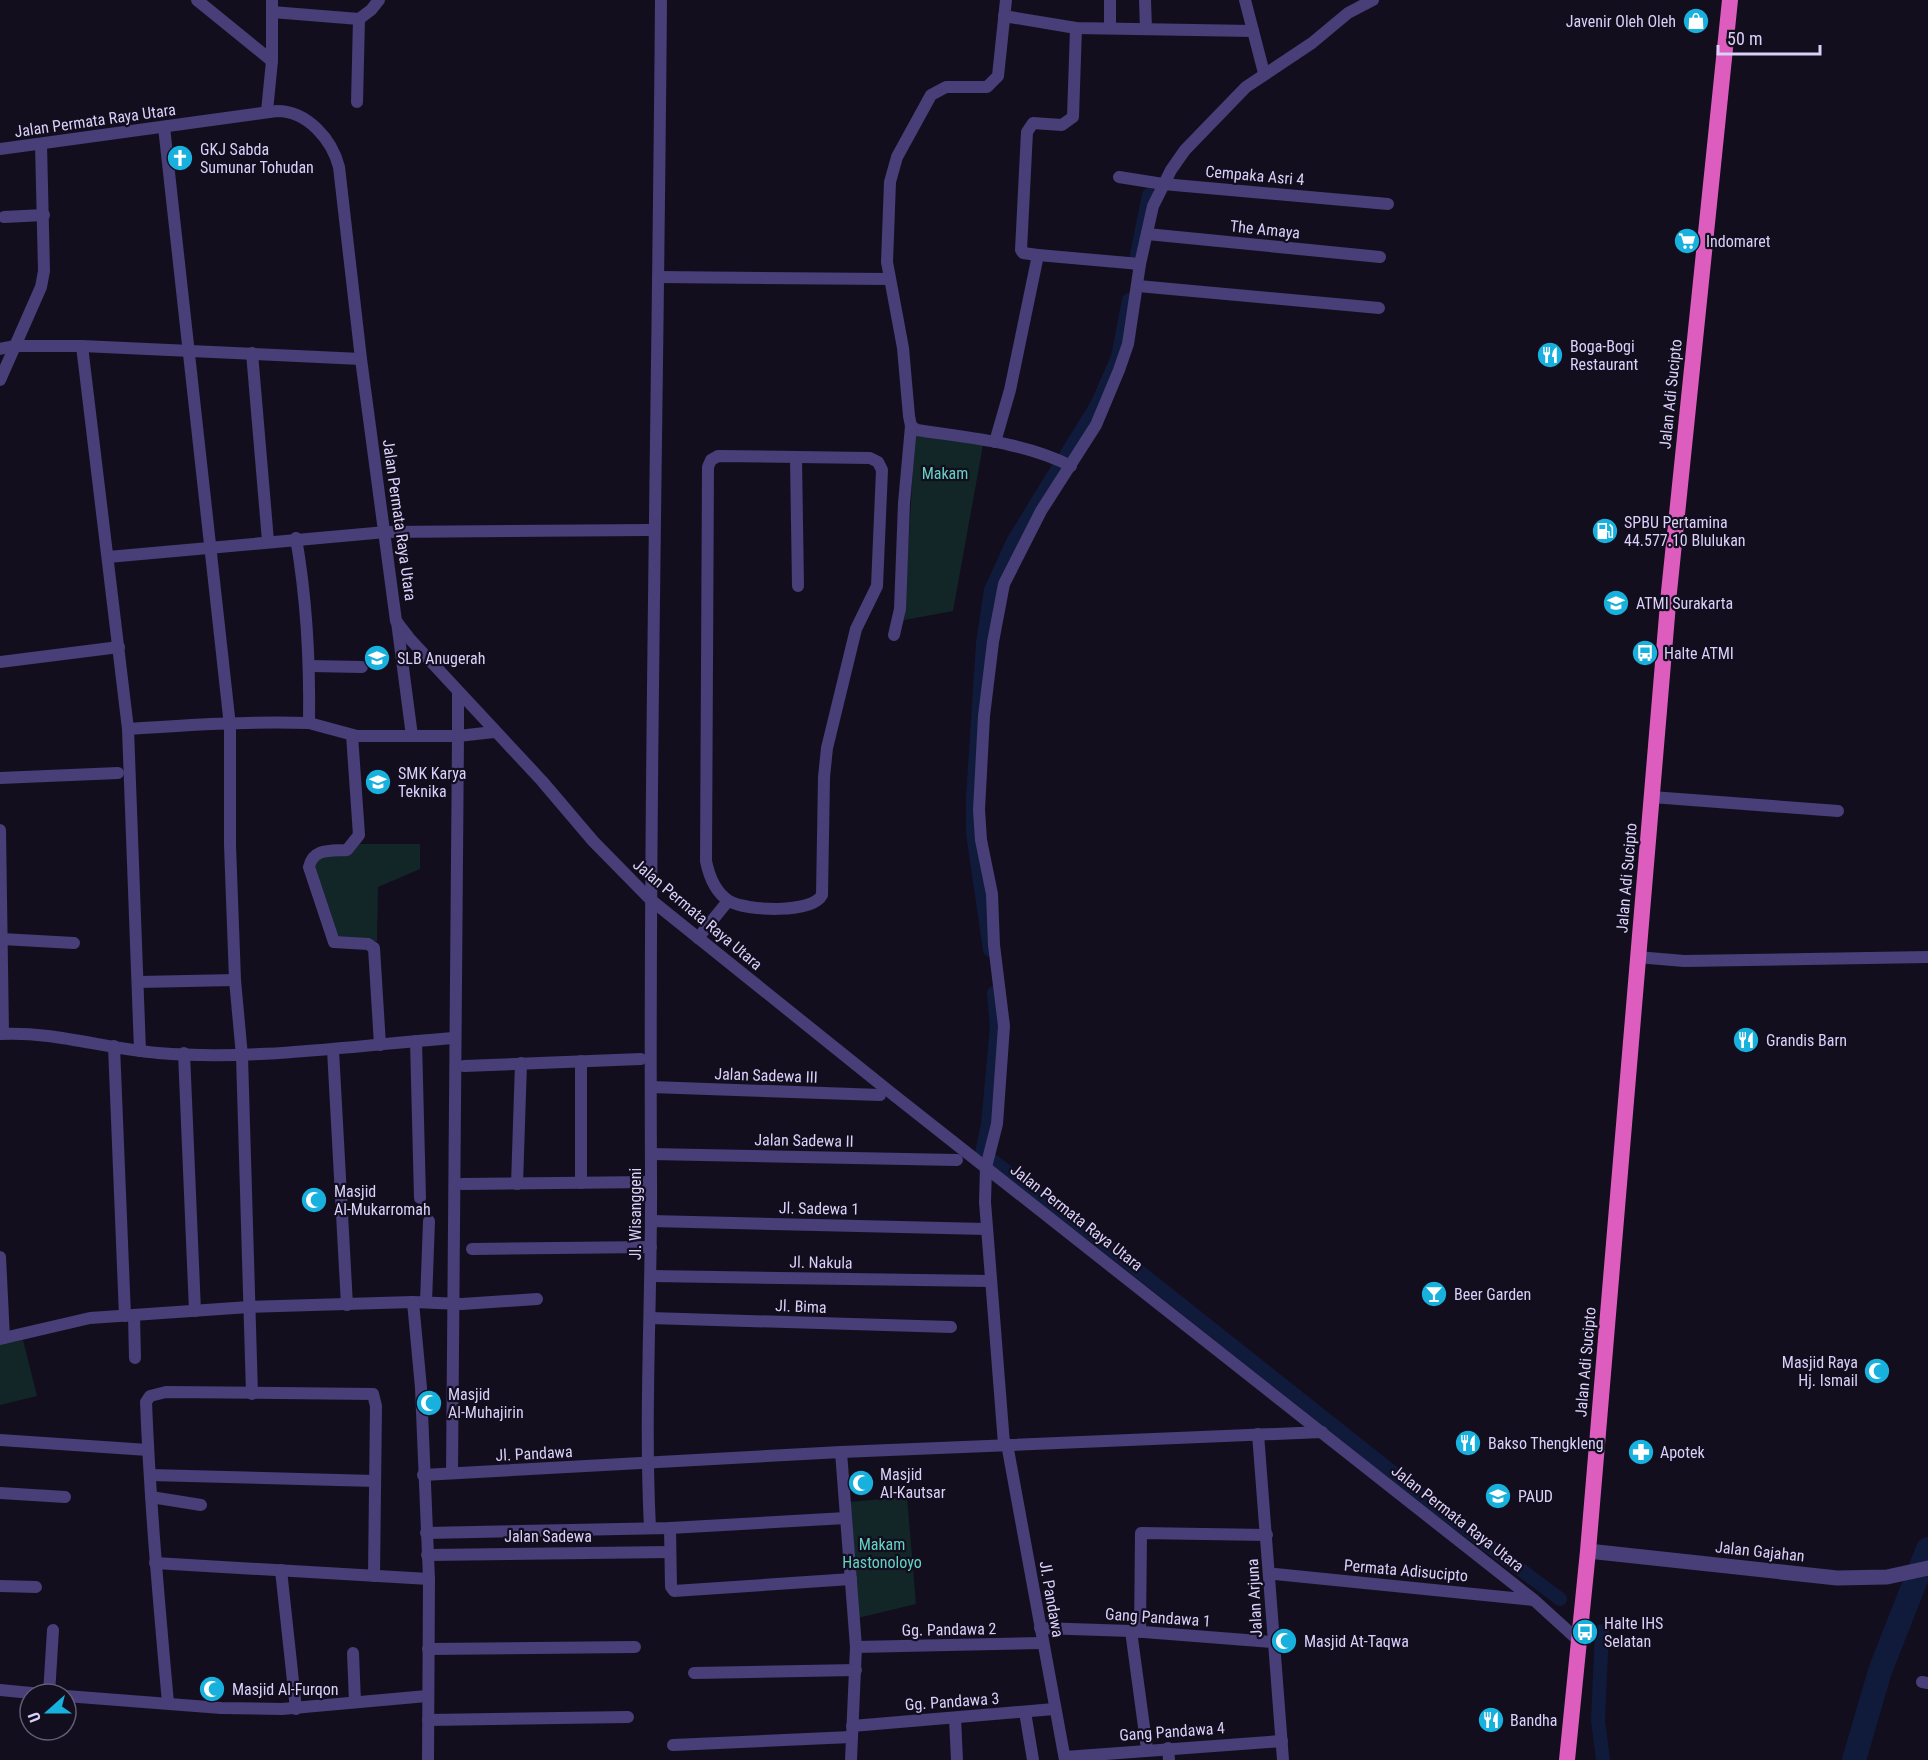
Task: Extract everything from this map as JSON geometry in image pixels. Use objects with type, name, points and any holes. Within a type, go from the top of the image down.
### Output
[{"type":"highway","name":"Jalan Adi Sucipto","points":[[1567,1760],[1588,1551],[1637,957],[1682,457],[1730,0]]},
{"type":"street","points":[[197,0],[272,64]]},
{"type":"street","points":[[267,111],[272,64],[272,6],[359,19],[379,0]]},
{"type":"street","name":"Jl. Wisanggeni","points":[[650,1528],[647,1464],[651,1276],[651,878],[661,0]]},
{"type":"street","points":[[894,635],[900,609],[904,503],[911,426],[904,357],[890,279],[888,203],[897,157],[931,95],[946,87],[981,88],[995,81],[999,72],[1006,0]]},
{"type":"street","points":[[1110,0],[1110,28]]},
{"type":"street","points":[[1145,0],[1146,29]]},
{"type":"street","points":[[1245,0],[1264,73]]},
{"type":"street","name":"Jl. Pandawa","points":[[1065,1758],[1005,1444],[986,1229],[988,1161],[997,1124],[1004,1026],[994,945],[992,894],[980,824],[984,716],[993,642],[1004,584],[1041,511],[1068,465],[1096,425],[1119,370],[1128,344],[1138,286],[1136,263],[1147,234],[1153,206],[1163,184],[1185,150],[1246,87],[1312,43],[1348,13],[1373,0]]},
{"type":"street","points":[[1004,16],[1076,28],[1253,31]]},
{"type":"street","points":[[357,102],[359,19]]},
{"type":"street","points":[[1076,28],[1073,117],[1062,125],[1033,123],[1027,132],[1021,250],[1023,253],[1038,255],[1136,263]]},
{"type":"street","name":"Jalan Permata Raya Utara","points":[[0,149],[267,111],[286,111],[301,117],[333,146],[343,192],[361,359],[386,532],[396,621],[494,732],[542,781],[593,841],[651,896],[988,1161],[1322,1432],[1534,1600],[1578,1640]]},
{"type":"street","points":[[164,127],[230,726],[230,845],[235,980],[242,1056],[252,1394]]},
{"type":"street","points":[[0,380],[41,286],[44,271],[41,144]]},
{"type":"street","name":"Cempaka Asri 4","points":[[1119,177],[1163,184],[1388,204]]},
{"type":"street","points":[[4,218],[44,215]]},
{"type":"street","name":"The Amaya","points":[[1147,234],[1380,257]]},
{"type":"street","points":[[995,441],[1010,390],[1038,255]]},
{"type":"street","points":[[658,277],[890,279]]},
{"type":"street","points":[[1138,286],[1379,308]]},
{"type":"street","points":[[0,349],[14,346],[82,346],[361,359]]},
{"type":"street","points":[[82,346],[128,729],[140,1051]]},
{"type":"street","points":[[252,353],[268,541]]},
{"type":"street","points":[[911,426],[917,430],[995,441],[1052,457],[1068,465]]},
{"type":"street","points":[[722,456],[796,459],[870,458],[880,464],[882,470],[877,586],[856,629],[827,748],[824,777],[824,888],[821,898],[815,903],[797,908],[747,908],[728,901],[716,888],[706,861],[708,467],[711,459],[722,456]]},
{"type":"street","points":[[796,459],[798,586]]},
{"type":"street","points":[[108,557],[296,538],[386,532],[648,530]]},
{"type":"street","points":[[296,538],[306,600],[310,666],[309,723]]},
{"type":"street","points":[[396,621],[412,736]]},
{"type":"street","points":[[0,662],[118,647]]},
{"type":"street","points":[[310,666],[362,667]]},
{"type":"street","points":[[452,1473],[458,692]]},
{"type":"street","points":[[128,729],[230,726],[253,722],[309,723],[352,735],[458,736],[494,732]]},
{"type":"street","points":[[352,735],[359,835],[347,849],[317,852],[309,867],[334,942],[368,944],[376,952],[380,1045]]},
{"type":"street","points":[[0,778],[118,773]]},
{"type":"street","points":[[1652,797],[1839,811]]},
{"type":"street","points":[[0,830],[2,1034],[52,1036],[140,1051],[242,1056],[454,1038]]},
{"type":"street","points":[[701,935],[728,901]]},
{"type":"street","points":[[2,939],[75,943]]},
{"type":"street","points":[[1637,957],[1684,961],[1928,957]]},
{"type":"street","points":[[139,982],[235,980]]},
{"type":"street","points":[[416,1041],[420,1198]]},
{"type":"street","points":[[114,1046],[129,1315],[135,1358]]},
{"type":"street","points":[[333,1050],[347,1305]]},
{"type":"street","points":[[184,1053],[195,1311]]},
{"type":"street","points":[[464,1066],[641,1059]]},
{"type":"street","points":[[581,1061],[581,1183]]},
{"type":"street","points":[[517,1184],[521,1063]]},
{"type":"street","name":"Jalan Sadewa III","points":[[651,1087],[880,1095]]},
{"type":"street","name":"Jalan Sadewa II","points":[[651,1154],[957,1160]]},
{"type":"street","points":[[462,1184],[651,1182]]},
{"type":"street","points":[[426,1302],[429,1221]]},
{"type":"street","name":"Jl. Sadewa 1","points":[[651,1221],[986,1229]]},
{"type":"street","points":[[472,1249],[651,1247]]},
{"type":"street","points":[[0,1257],[2,1338],[90,1318],[129,1315],[249,1307],[537,1299]]},
{"type":"street","name":"Jl. Nakula","points":[[651,1276],[990,1281]]},
{"type":"street","points":[[413,1302],[421,1388],[429,1579],[428,1760]]},
{"type":"street","name":"Jl. Bima","points":[[650,1318],[951,1327]]},
{"type":"street","points":[[168,1703],[155,1563],[148,1450],[146,1402],[150,1396],[166,1392],[373,1394],[376,1406],[374,1576]]},
{"type":"street","name":"Jl. Pandawa","points":[[423,1475],[1005,1444],[1322,1432]]},
{"type":"street","name":"Jalan Arjuna","points":[[1258,1434],[1267,1535],[1272,1642],[1283,1760]]},
{"type":"street","points":[[0,1440],[148,1450]]},
{"type":"street","points":[[841,1452],[856,1647],[851,1760]]},
{"type":"street","points":[[150,1475],[375,1481]]},
{"type":"street","points":[[0,1494],[65,1497]]},
{"type":"street","points":[[151,1497],[201,1505]]},
{"type":"street","points":[[426,1533],[670,1528],[846,1518]]},
{"type":"street","points":[[670,1528],[671,1587],[674,1591],[851,1579]]},
{"type":"street","points":[[531,1531],[531,1552]]},
{"type":"street","points":[[481,1532],[481,1553]]},
{"type":"street","points":[[1147,1749],[1136,1631],[1141,1533],[1267,1535]]},
{"type":"street","name":"Jalan Gajahan","points":[[1588,1551],[1837,1578],[1874,1578],[1928,1568]]},
{"type":"street","name":"Jalan Sadewa","points":[[427,1555],[670,1552]]},
{"type":"street","points":[[155,1563],[429,1579]]},
{"type":"street","points":[[281,1570],[296,1709]]},
{"type":"street","name":"Permata Adisucipto","points":[[1275,1574],[1534,1600]]},
{"type":"street","points":[[0,1586],[36,1587]]},
{"type":"street","name":"Gang Pandawa 1","points":[[1040,1628],[1136,1631],[1272,1642]]},
{"type":"street","points":[[50,1682],[53,1630]]},
{"type":"street","name":"Gg. Pandawa 2","points":[[856,1647],[1043,1643]]},
{"type":"street","points":[[428,1649],[635,1647]]},
{"type":"street","points":[[353,1653],[355,1702]]},
{"type":"street","points":[[694,1673],[856,1670]]},
{"type":"street","points":[[0,1690],[18,1692]]},
{"type":"street","points":[[78,1697],[221,1708],[296,1709],[427,1695]]},
{"type":"street","name":"Gg. Pandawa 3","points":[[673,1745],[852,1731],[1054,1709]]},
{"type":"street","points":[[1025,1712],[1033,1760]]},
{"type":"street","points":[[428,1720],[628,1717]]},
{"type":"street","points":[[956,1718],[957,1760]]},
{"type":"street","name":"Gang Pandawa 4","points":[[1065,1758],[1147,1749],[1169,1754],[1282,1741]]},
{"type":"green space","name":"Makam","points":[[915,434],[983,445],[953,611],[904,620]]},
{"type":"green space","points":[[358,844],[420,844],[420,869],[378,887],[377,941],[339,942],[335,939],[313,860]]},
{"type":"green space","points":[[23,1340],[37,1396],[0,1405],[0,1344]]},
{"type":"green space","name":"Makam Hastonoloyo","points":[[907,1497],[916,1604],[858,1618],[848,1502]]},
{"type":"waterway","points":[[1135,264],[1149,195]]},
{"type":"waterway","points":[[990,950],[973,833],[973,798],[983,643],[991,590],[1014,540],[1097,405],[1118,357],[1129,300]]},
{"type":"waterway","points":[[994,993],[997,1026],[988,1125],[982,1153],[1102,1242],[1430,1502],[1560,1599]]},
{"type":"waterway","points":[[1854,1760],[1880,1671],[1928,1549]]},
{"type":"waterway","points":[[1602,1631],[1598,1720],[1603,1760]]},
{"type":"place","name":"Javenir Oleh Oleh","points":[[1696,21]]},
{"type":"place","name":"GKJ Sabda Sumunar Tohudan","points":[[180,158]]},
{"type":"place","name":"Indomaret","points":[[1687,241]]},
{"type":"place","name":"Boga-Bogi Restaurant","points":[[1550,355]]},
{"type":"place","name":"SPBU Pertamina 44.577.10 Blulukan","points":[[1605,531]]},
{"type":"place","name":"ATMI Surakarta","points":[[1616,603]]},
{"type":"place","name":"Halte ATMI","points":[[1645,653]]},
{"type":"place","name":"SLB Anugerah","points":[[377,658]]},
{"type":"place","name":"SMK Karya Teknika","points":[[378,782]]},
{"type":"place","name":"Grandis Barn","points":[[1746,1040]]},
{"type":"place","name":"Masjid Al-Mukarromah","points":[[314,1200]]},
{"type":"place","name":"Beer Garden","points":[[1434,1294]]},
{"type":"place","name":"Masjid Raya Hj. Ismail","points":[[1877,1371]]},
{"type":"place","name":"Masjid Al-Muhajirin","points":[[429,1403]]},
{"type":"place","name":"Bakso Thengkleng","points":[[1468,1443]]},
{"type":"place","name":"Apotek","points":[[1641,1452]]},
{"type":"place","name":"Masjid Al-Kautsar","points":[[861,1483]]},
{"type":"place","name":"PAUD","points":[[1498,1496]]},
{"type":"place","name":"Halte IHS Selatan","points":[[1585,1632]]},
{"type":"place","name":"Masjid At-Taqwa","points":[[1284,1641]]},
{"type":"place","name":"Masjid Al-Furqon","points":[[212,1689]]},
{"type":"place","name":"Bandha","points":[[1491,1720]]}]
